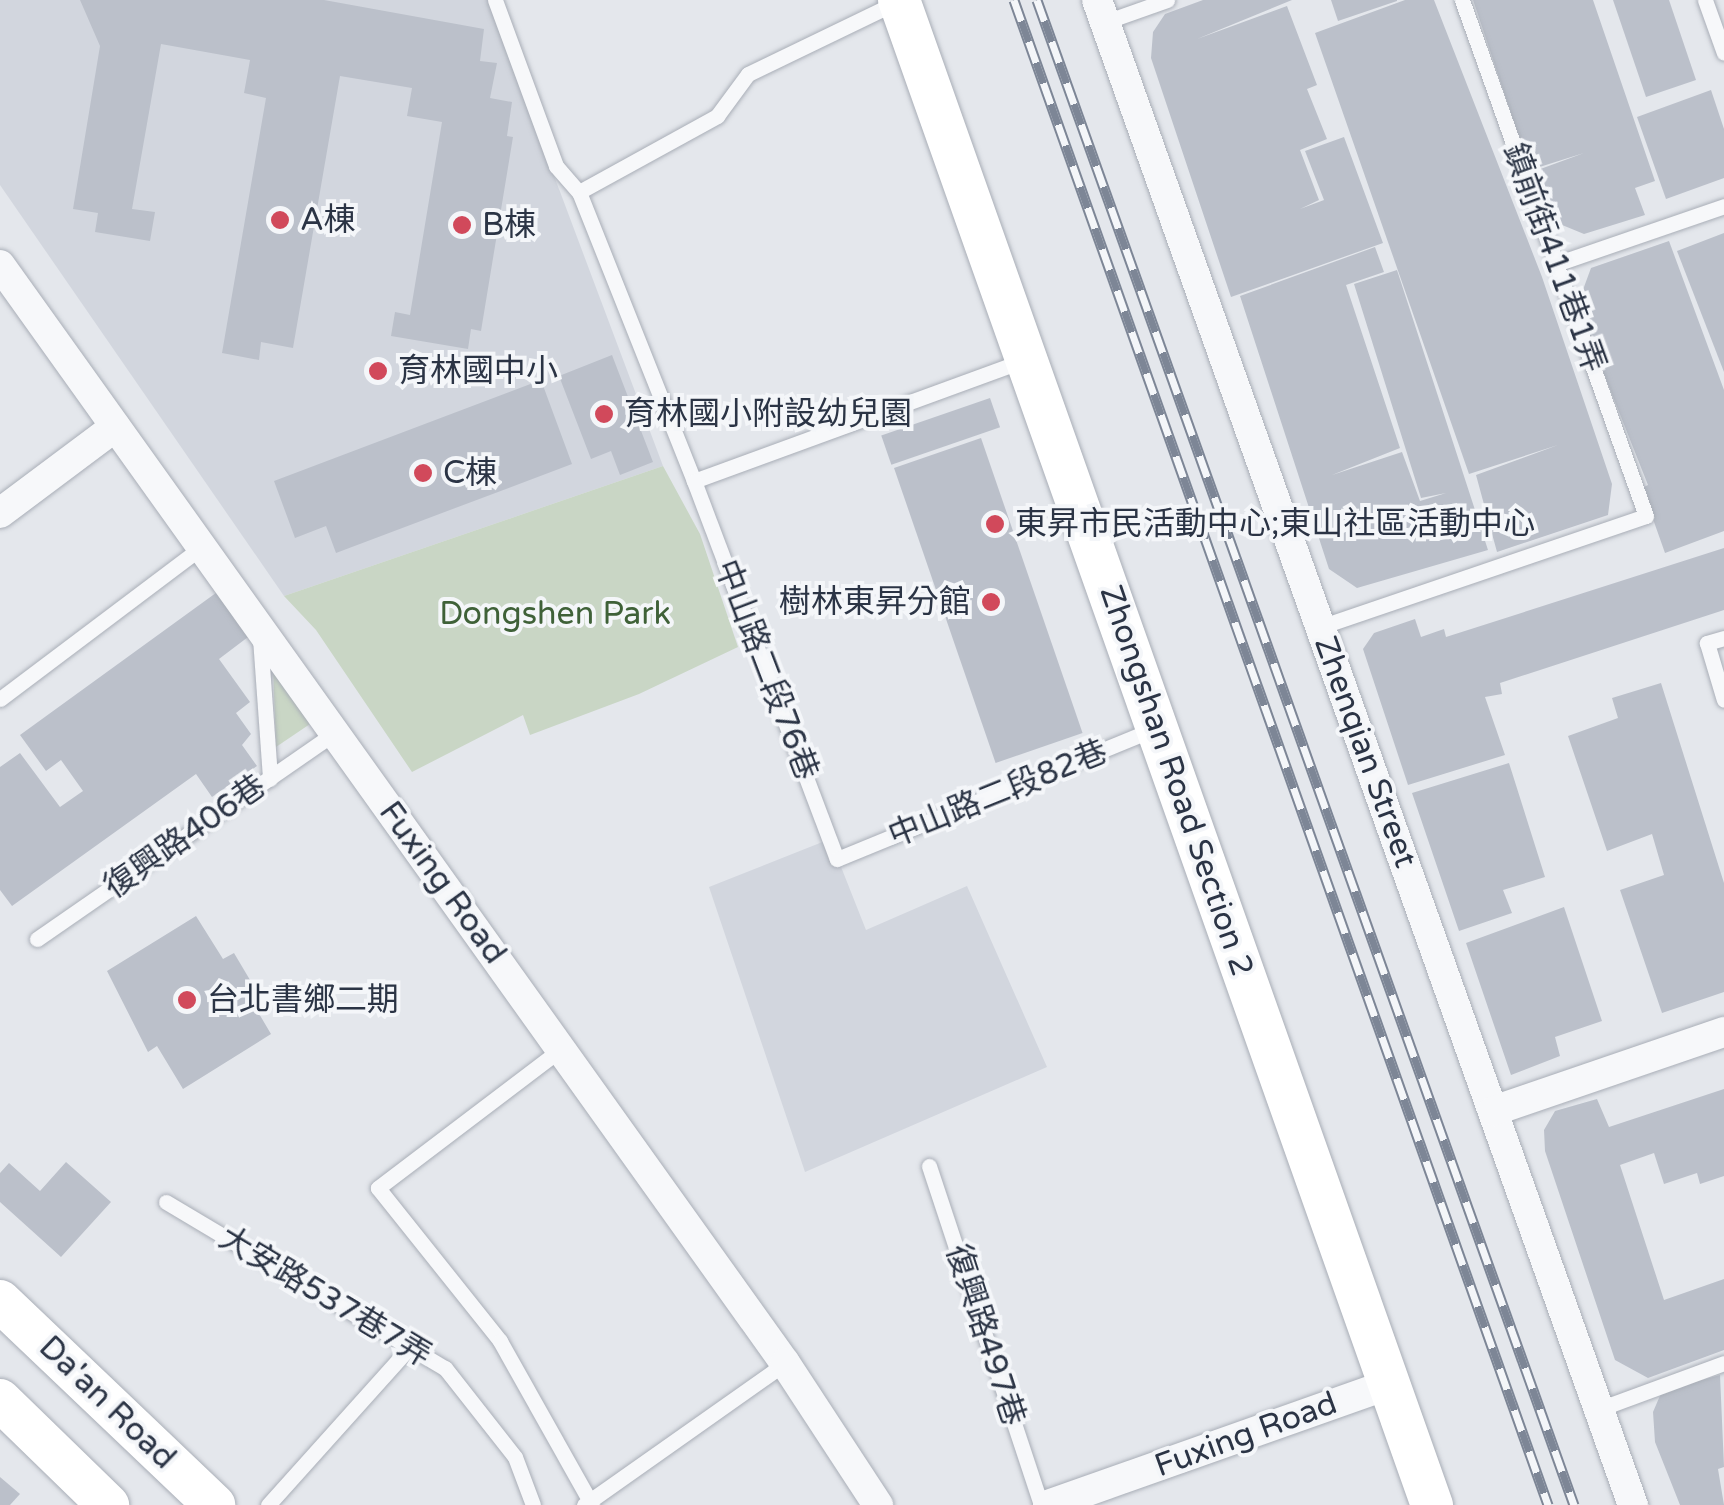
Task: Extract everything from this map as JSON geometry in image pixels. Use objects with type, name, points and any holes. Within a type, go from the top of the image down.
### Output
[{"type":"main road","name":"Zhongshan Road Section 2","points":[[899,0],[1029,358],[1432,1505]]},
{"type":"main road","name":"Da'an Road","points":[[0,1301],[214,1505]]},
{"type":"main road","points":[[0,1400],[108,1505]]},
{"type":"street","name":"Zhenqian Street","points":[[1101,11],[1633,1505]]},
{"type":"street","name":"Fuxing Road","points":[[0,265],[785,1362],[878,1505]]},
{"type":"street","points":[[0,513],[116,427]]},
{"type":"street","points":[[1493,1111],[1724,1032]]},
{"type":"street","name":"Fuxing Road","points":[[1044,1505],[1387,1385]]},
{"type":"lane","name":"中山路二段76巷","points":[[495,0],[556,166],[579,192],[694,480],[837,859]]},
{"type":"lane","points":[[579,192],[717,116],[748,74],[899,0]]},
{"type":"lane","points":[[1101,11],[1166,0]]},
{"type":"lane","name":"鎮前街411巷1弄","points":[[1320,627],[1646,516],[1462,0]]},
{"type":"lane","points":[[1705,0],[1724,52]]},
{"type":"lane","points":[[1556,264],[1724,206]]},
{"type":"lane","points":[[694,480],[1029,358]]},
{"type":"lane","points":[[0,699],[202,548]]},
{"type":"lane","points":[[259,625],[270,779]]},
{"type":"lane","points":[[1724,638],[1707,644],[1724,700]]},
{"type":"lane","name":"中山路二段82巷","points":[[837,859],[1157,728]]},
{"type":"lane","name":"復興路406巷","points":[[37,939],[333,734]]},
{"type":"lane","points":[[561,1050],[378,1188],[500,1341],[588,1504],[785,1362]]},
{"type":"lane","name":"復興路497巷","points":[[929,1166],[1044,1505]]},
{"type":"lane","name":"大安路537巷7弄","points":[[166,1202],[445,1368],[516,1457],[533,1505]]},
{"type":"lane","points":[[268,1505],[409,1348]]},
{"type":"lane","points":[[1599,1409],[1724,1363]]},
{"type":"shaded area","name":"育林國中小","points":[[0,0],[488,0],[663,466],[284,596],[0,185]]},
{"type":"shaded area","points":[[830,839],[866,930],[967,886],[1047,1067],[805,1172],[709,887]]},
{"type":"green space","name":"Dongshen Park","points":[[663,466],[700,534],[738,647],[639,694],[530,735],[523,715],[412,772],[316,630],[284,596]]},
{"type":"green space","points":[[273,666],[310,724],[276,747]]},
{"type":"building","points":[[80,0],[324,0],[484,29],[480,61],[497,63],[490,98],[512,102],[507,136],[513,137],[481,331],[471,329],[468,349],[391,336],[395,312],[410,315],[442,122],[407,116],[412,88],[340,76],[293,348],[261,342],[259,360],[222,353],[266,98],[244,93],[250,60],[161,44],[132,209],[155,212],[150,241],[95,232],[98,213],[73,209],[100,46]]},
{"type":"building","points":[[1203,0],[1292,0],[1197,39],[1287,6],[1317,85],[1307,89],[1327,139],[1300,150],[1319,200],[1300,209],[1324,200],[1305,151],[1344,137],[1383,243],[1231,297],[1151,58],[1153,32],[1165,14]]},
{"type":"building","points":[[1331,0],[1397,0],[1397,1],[1338,21]]},
{"type":"building","points":[[1405,0],[1434,0],[1542,277],[1612,484],[1608,515],[1497,552],[1476,475],[1558,445],[1469,474],[1315,33]]},
{"type":"building","points":[[1473,0],[1593,0],[1655,181],[1635,188],[1645,215],[1584,234],[1550,220],[1535,171],[1584,153],[1530,170]]},
{"type":"building","points":[[1613,0],[1669,0],[1696,80],[1646,97]]},
{"type":"building","points":[[1711,90],[1724,129],[1724,178],[1666,199],[1637,117]]},
{"type":"building","points":[[1724,233],[1724,372],[1677,251]]},
{"type":"building","points":[[1669,241],[1724,390],[1724,531],[1665,553],[1642,488],[1648,485],[1577,306],[1591,268]]},
{"type":"building","points":[[1375,247],[1384,272],[1346,285],[1400,448],[1332,475],[1402,452],[1420,501],[1446,493],[1421,498],[1354,284],[1397,270],[1488,550],[1357,588],[1329,569],[1240,296]]},
{"type":"building","name":"育林國小附設幼兒園","points":[[612,355],[653,462],[620,475],[611,451],[591,459],[559,376]]},
{"type":"building","name":"C棟","points":[[541,380],[572,464],[336,553],[326,526],[295,538],[274,481]]},
{"type":"building","points":[[990,398],[1000,427],[891,465],[881,435]]},
{"type":"building","name":"樹林東昇分館","points":[[981,438],[1083,733],[996,763],[894,468]]},
{"type":"building","points":[[1724,548],[1724,610],[1500,683],[1502,694],[1485,697],[1505,755],[1408,785],[1363,649],[1374,633],[1415,619],[1421,637],[1444,629],[1446,637]]},
{"type":"building","points":[[220,590],[252,634],[219,659],[250,702],[236,713],[251,734],[242,745],[257,766],[212,797],[196,774],[12,906],[0,890],[0,767],[20,753],[60,807],[83,791],[61,760],[46,771],[20,735]]},
{"type":"building","points":[[1661,683],[1724,883],[1724,992],[1662,1013],[1620,890],[1664,875],[1652,834],[1607,851],[1568,736],[1618,718],[1612,698]]},
{"type":"building","points":[[1509,763],[1545,877],[1503,890],[1512,913],[1459,931],[1412,793]]},
{"type":"building","points":[[1564,907],[1602,1021],[1555,1037],[1560,1056],[1511,1075],[1466,943]]},
{"type":"building","name":"台北書鄉二期","points":[[196,916],[223,959],[234,953],[253,985],[245,990],[271,1034],[183,1089],[157,1046],[148,1052],[107,971]]},
{"type":"building","points":[[1724,1089],[1724,1176],[1700,1184],[1697,1173],[1664,1184],[1654,1153],[1620,1165],[1664,1300],[1724,1279],[1724,1350],[1648,1378],[1615,1360],[1545,1151],[1544,1130],[1555,1111],[1597,1099],[1609,1127]]},
{"type":"building","points":[[66,1162],[111,1202],[61,1257],[0,1202],[0,1173],[9,1163],[40,1191]]},
{"type":"building","points":[[1720,1375],[1724,1467],[1718,1469],[1724,1505],[1680,1505],[1655,1442],[1653,1412],[1662,1391]]},
{"type":"building","points":[[0,1477],[20,1494],[10,1505],[0,1505]]},
{"type":"railway","points":[[1014,0],[1548,1505]]},
{"type":"railway","points":[[1037,0],[1574,1505]]},
{"type":"place","name":"A棟","points":[[280,220]]},
{"type":"place","name":"B棟","points":[[462,225]]},
{"type":"place","name":"育林國中小","points":[[378,371]]},
{"type":"place","name":"育林國小附設幼兒園","points":[[604,414]]},
{"type":"place","name":"C棟","points":[[423,473]]},
{"type":"place","name":"東昇市民活動中心;東山社區活動中心","points":[[995,524]]},
{"type":"place","name":"樹林東昇分館","points":[[991,602]]},
{"type":"place","name":"台北書鄉二期","points":[[187,1000]]}]
